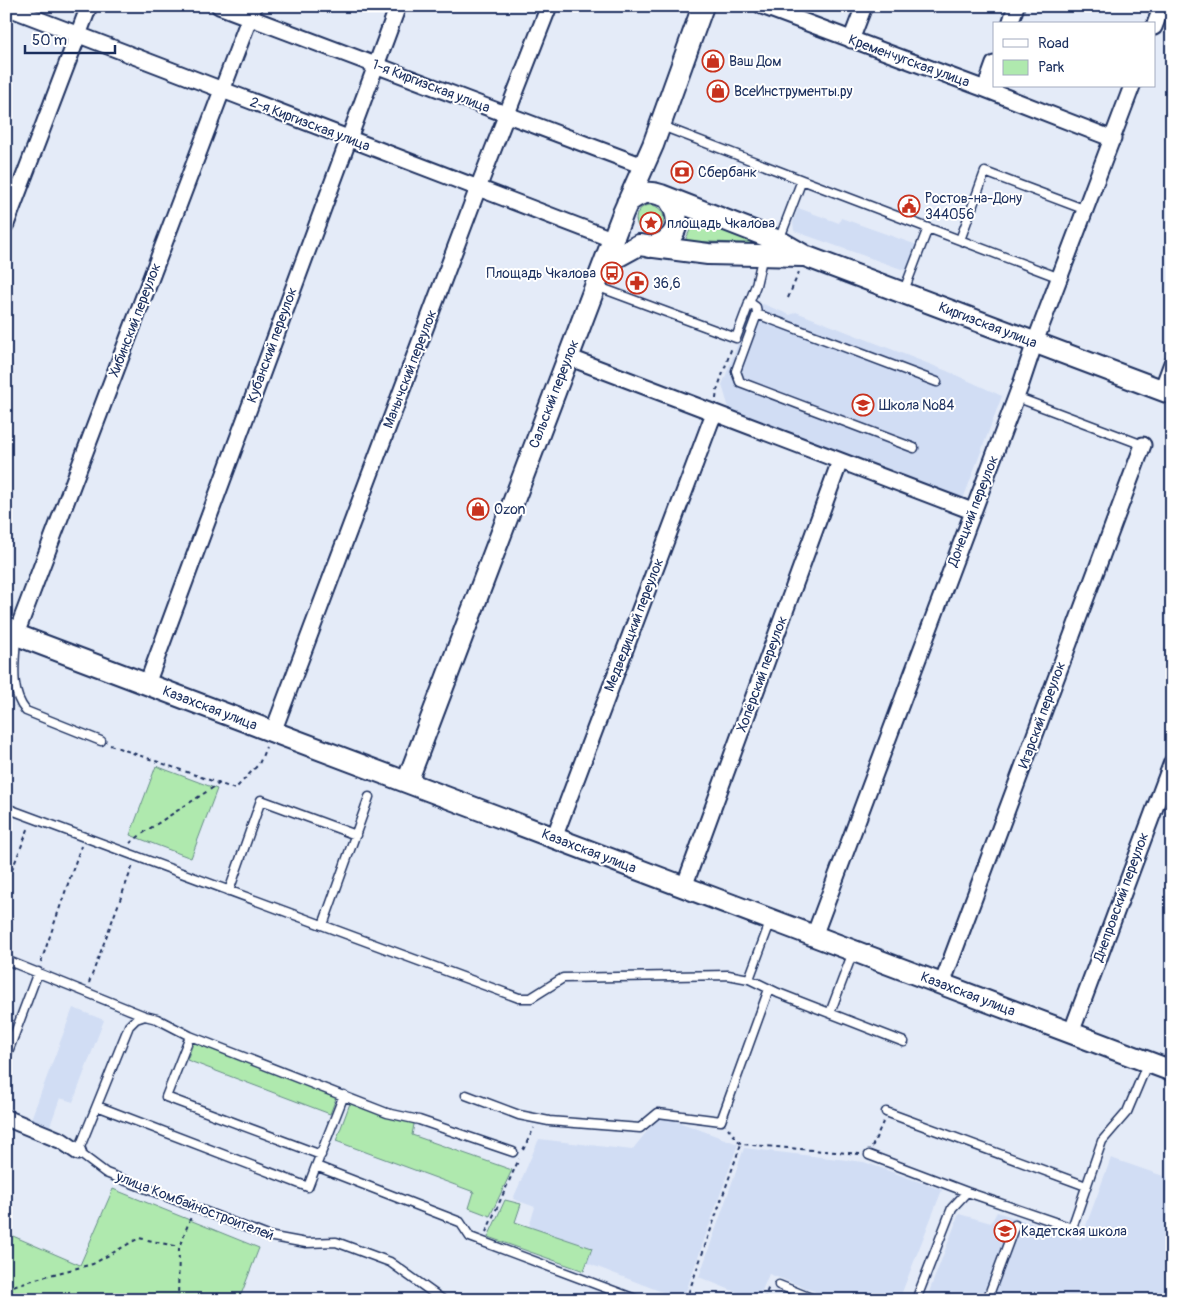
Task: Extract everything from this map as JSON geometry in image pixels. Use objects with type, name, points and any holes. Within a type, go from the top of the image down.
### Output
[{"type":"main road","name":"Сальский переулок","points":[[407,782],[625,208],[653,145],[702,6]]},
{"type":"main road","points":[[599,277],[617,256],[644,246],[660,244],[668,239],[676,227],[676,212],[664,196],[655,179],[653,145]]},
{"type":"main road","points":[[644,246],[631,239],[625,232],[622,222],[625,208],[642,194],[648,192],[664,196]]},
{"type":"main road","name":"Киргизская улица","points":[[664,196],[779,241],[802,263]]},
{"type":"main road","name":"Киргизская улица","points":[[644,246],[708,254],[763,255],[802,263],[903,293],[1167,392]]},
{"type":"main road","name":"Казахская улица","points":[[11,633],[1172,1071]]},
{"type":"street","points":[[6,224],[89,6]]},
{"type":"street","name":"1-я Киргизская улица","points":[[219,6],[251,12],[375,65],[643,166]]},
{"type":"street","name":"Кубанский переулок","points":[[146,684],[398,6]]},
{"type":"street","name":"Манычский переулок","points":[[274,732],[548,6]]},
{"type":"street","name":"Кременчугская улица","points":[[762,6],[1113,139]]},
{"type":"street","points":[[851,40],[864,6]]},
{"type":"street","points":[[1011,22],[1016,6]]},
{"type":"street","points":[[1156,22],[1162,6]]},
{"type":"street","name":"2-я Киргизская улица","points":[[6,7],[614,240]]},
{"type":"street","name":"Хибинский переулок","points":[[11,633],[251,12]]},
{"type":"street","points":[[985,89],[993,67]]},
{"type":"street","name":"Донецкий переулок","points":[[814,936],[1131,88]]},
{"type":"street","points":[[568,357],[972,512]]},
{"type":"street","points":[[1167,392],[1172,363]]},
{"type":"street","name":"Медведицкий переулок","points":[[554,838],[714,413]]},
{"type":"street","name":"Игарский переулок","points":[[942,984],[1143,445]]},
{"type":"street","name":"Хопёрский переулок","points":[[684,887],[840,461]]},
{"type":"street","name":"Днепровский переулок","points":[[1071,1033],[1172,762]]},
{"type":"street","name":"улица Комбайностроителей","points":[[6,1118],[62,1141],[78,1152]]},
{"type":"lane","points":[[660,126],[1060,278]]},
{"type":"lane","points":[[960,240],[985,172],[1086,210]]},
{"type":"lane","points":[[779,241],[802,180]]},
{"type":"lane","points":[[903,293],[928,228]]},
{"type":"lane","points":[[599,277],[736,338],[756,285],[763,255]]},
{"type":"lane","points":[[749,302],[756,307],[756,314],[736,371],[740,382],[914,448]]},
{"type":"lane","points":[[756,314],[937,382]]},
{"type":"lane","points":[[1016,398],[1143,445]]},
{"type":"lane","points":[[11,633],[15,689],[19,703],[26,711],[101,741]]},
{"type":"lane","points":[[323,925],[369,797]]},
{"type":"lane","points":[[229,891],[261,800],[356,835]]},
{"type":"lane","points":[[6,808],[519,998],[531,998],[563,978],[728,975],[749,979],[769,989],[904,1042]]},
{"type":"lane","points":[[749,979],[771,920]]},
{"type":"lane","points":[[830,1013],[853,951]]},
{"type":"lane","points":[[6,960],[144,1016],[157,1019],[190,1036],[387,1113],[419,1120],[513,1152]]},
{"type":"lane","points":[[6,1057],[38,972]]},
{"type":"lane","points":[[466,1095],[519,1115],[538,1119],[640,1128],[658,1113],[722,1121],[769,989]]},
{"type":"lane","points":[[78,1152],[129,1026],[136,1019],[144,1016]]},
{"type":"lane","points":[[190,1036],[166,1097],[321,1154]]},
{"type":"lane","points":[[869,1155],[967,1192],[1072,1228],[1102,1141],[1128,1112],[1148,1062]]},
{"type":"lane","points":[[96,1106],[308,1187],[344,1095]]},
{"type":"lane","points":[[886,1112],[1086,1186]]},
{"type":"lane","name":"улица Комбайностроителей","points":[[78,1152],[106,1173],[268,1236],[306,1243],[336,1242],[390,1262],[443,1300]]},
{"type":"lane","points":[[316,1166],[460,1222],[470,1237],[638,1300]]},
{"type":"lane","points":[[916,1300],[952,1208],[967,1192]]},
{"type":"lane","points":[[987,1300],[1015,1225]]},
{"type":"lane","points":[[779,1285],[816,1300]]},
{"type":"path","points":[[788,298],[802,263]]},
{"type":"path","points":[[714,413],[717,390],[736,338]]},
{"type":"path","points":[[101,741],[235,789],[259,764],[274,732]]},
{"type":"path","points":[[121,850],[146,831],[220,783]]},
{"type":"path","points":[[6,885],[32,817]]},
{"type":"path","points":[[38,972],[85,837]]},
{"type":"path","points":[[86,992],[136,856]]},
{"type":"path","points":[[722,1121],[741,1144],[869,1155],[886,1112]]},
{"type":"path","points":[[482,1241],[538,1119]]},
{"type":"path","points":[[686,1300],[741,1144]]},
{"type":"path","points":[[178,1300],[179,1247],[194,1208]]},
{"type":"path","points":[[6,1288],[93,1264],[139,1238],[179,1247]]},
{"type":"shaded area","points":[[798,208],[839,223],[841,218],[917,245],[907,271],[794,231],[793,222]]},
{"type":"shaded area","name":"Школа №84","points":[[763,304],[790,315],[796,312],[947,371],[1002,396],[962,502],[731,415],[722,385],[751,310]]},
{"type":"shaded area","points":[[73,1008],[104,1020],[73,1102],[60,1098],[50,1126],[31,1119]]},
{"type":"shaded area","points":[[660,1115],[738,1144],[683,1300],[587,1263],[592,1248],[529,1227],[535,1207],[513,1199],[539,1139],[632,1150]]},
{"type":"shaded area","points":[[744,1148],[864,1162],[942,1190],[899,1300],[837,1300],[769,1274],[758,1300],[755,1300],[699,1277]]},
{"type":"shaded area","name":"Кадетская школа","points":[[1111,1158],[1169,1178],[1172,1176],[1172,1300],[926,1300],[959,1214],[991,1223],[997,1212],[1081,1239]]},
{"type":"green space","points":[[650,205],[660,209],[664,219],[660,229],[650,233],[640,229],[636,219],[640,209]]},
{"type":"green space","points":[[692,217],[765,244],[685,241],[691,228]]},
{"type":"green space","points":[[156,766],[217,789],[191,858],[130,835]]},
{"type":"green space","points":[[195,1038],[338,1093],[330,1114],[187,1060]]},
{"type":"green space","points":[[352,1098],[415,1119],[412,1135],[512,1170],[490,1216],[469,1208],[474,1192],[336,1141]]},
{"type":"green space","points":[[113,1189],[259,1248],[239,1300],[6,1300],[6,1233],[80,1265]]},
{"type":"green space","points":[[505,1200],[521,1204],[515,1222],[592,1248],[584,1271],[488,1237]]},
{"type":"place","name":"Ваш Дом","points":[[713,61]]},
{"type":"place","name":"ВсеИнструменты.ру","points":[[718,91]]},
{"type":"place","name":"Сбербанк","points":[[682,172]]},
{"type":"place","name":"Ростов-на-Дону 344056","points":[[909,206]]},
{"type":"place","name":"площадь Чкалова","points":[[651,223]]},
{"type":"place","name":"Площадь Чкалова","points":[[612,273]]},
{"type":"place","name":"36,6","points":[[637,283]]},
{"type":"place","name":"Школа №84","points":[[863,405]]},
{"type":"place","name":"Ozon","points":[[478,509]]},
{"type":"place","name":"Кадетская школа","points":[[1005,1231]]}]
